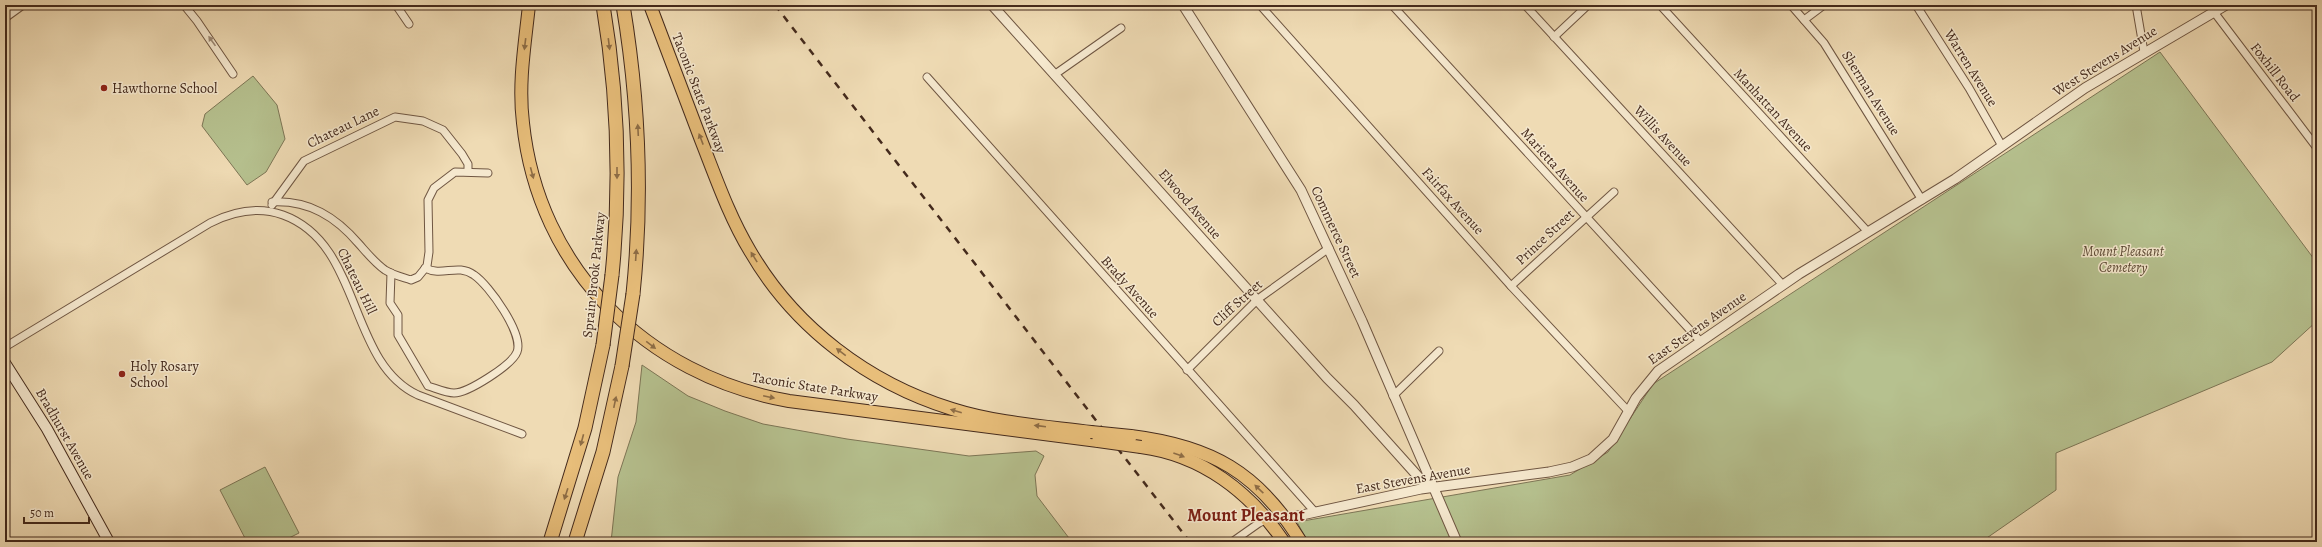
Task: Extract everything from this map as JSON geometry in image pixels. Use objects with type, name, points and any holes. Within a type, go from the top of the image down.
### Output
[{"type":"highway","name":"Taconic State Parkway","points":[[529,5],[522,74],[521,105],[527,149],[537,190],[554,232],[578,272],[608,308],[645,340],[670,358],[698,373],[758,395],[789,401],[1010,431],[1094,436],[1131,436],[1185,446],[1224,463],[1257,486],[1285,518],[1301,542]]},
{"type":"highway","name":"Sprain Brook Parkway","points":[[550,542],[585,428],[603,345],[612,275],[616,220],[617,148],[613,75],[603,5]]},
{"type":"highway","points":[[575,542],[605,445],[622,366],[633,294],[638,232],[639,153],[636,97],[623,5]]},
{"type":"highway","name":"Taconic State Parkway","points":[[650,5],[737,228],[767,278],[807,323],[835,348],[867,371],[894,386],[937,404],[998,420],[1094,436],[1173,453],[1210,469],[1241,492],[1267,519],[1284,542]]},
{"type":"main road","name":"Bradhurst Avenue","points":[[5,364],[9,377],[50,435],[109,542]]},
{"type":"street","points":[[5,18],[23,5]]},
{"type":"street","points":[[184,5],[198,21],[233,74]]},
{"type":"street","points":[[396,5],[409,24]]},
{"type":"street","name":"Elwood Avenue","points":[[992,5],[1258,299],[1327,378],[1368,420],[1423,482],[1434,487]]},
{"type":"street","name":"Commerce Street","points":[[1183,5],[1301,190],[1329,248],[1457,542]]},
{"type":"street","name":"Fairfax Avenue","points":[[1260,5],[1512,286],[1628,412]]},
{"type":"street","name":"Marietta Avenue","points":[[1392,5],[1701,342]]},
{"type":"street","name":"Willis Avenue","points":[[1525,5],[1783,285]]},
{"type":"street","points":[[1554,37],[1588,5]]},
{"type":"street","name":"Manhattan Avenue","points":[[1660,5],[1868,232]]},
{"type":"street","name":"Sherman Avenue","points":[[1791,5],[1824,43],[1922,200]]},
{"type":"street","points":[[1804,20],[1824,5]]},
{"type":"street","name":"Warren Avenue","points":[[1916,5],[1969,88],[2002,146]]},
{"type":"street","points":[[2136,5],[2144,52]]},
{"type":"street","name":"West Stevens Avenue","points":[[2002,146],[2085,88],[2226,5]]},
{"type":"street","name":"Foxhill Road","points":[[2214,12],[2317,148]]},
{"type":"street","points":[[1054,75],[1121,28]]},
{"type":"street","name":"Brady Avenue","points":[[927,77],[1315,512]]},
{"type":"street","name":"Chateau Lane","points":[[270,210],[272,202],[304,161],[395,117],[423,121],[443,130],[462,154],[468,164],[468,171]]},
{"type":"street","name":"East Stevens Avenue","points":[[1267,519],[1285,518],[1434,487],[1510,478],[1572,466],[1591,459],[1613,439],[1645,385],[1658,371],[1783,285],[1922,200],[2002,146]]},
{"type":"street","points":[[272,202],[303,204],[319,210],[349,232],[376,262],[391,273],[411,280],[418,277],[425,268],[429,252],[428,200],[434,188],[455,172],[468,171],[488,173]]},
{"type":"street","name":"Prince Street","points":[[1512,286],[1585,217],[1614,192]]},
{"type":"street","name":"Chateau Hill","points":[[5,347],[210,223],[228,214],[270,210],[293,219],[311,231],[325,245],[337,266],[380,362],[396,381],[406,389],[418,395],[522,434]]},
{"type":"street","name":"Cliff Street","points":[[1187,370],[1258,299],[1329,248]]},
{"type":"street","points":[[391,273],[390,303],[398,315],[398,335],[428,386],[454,393],[462,391],[500,370],[517,353],[518,346],[510,319],[475,275],[463,268],[433,272],[425,268]]},
{"type":"street","points":[[1393,396],[1439,351]]},
{"type":"street","points":[[1232,542],[1267,519]]},
{"type":"green space","name":"Mount Pleasant Cemetery","points":[[2160,52],[2317,263],[2317,321],[2272,362],[2056,453],[2056,490],[1981,542],[1308,542],[1297,522],[1570,475],[1608,452],[1653,384]]},
{"type":"green space","points":[[253,76],[277,105],[285,139],[266,172],[247,185],[202,126],[205,114]]},
{"type":"green space","points":[[642,365],[688,396],[763,424],[847,439],[969,456],[1036,451],[1044,456],[1035,475],[1037,496],[1072,542],[611,542],[618,477],[636,422]]},
{"type":"green space","points":[[265,467],[299,533],[281,542],[247,542],[220,490]]},
{"type":"railway","points":[[775,5],[1190,542]]},
{"type":"place","name":"Hawthorne School","points":[[104,88]]},
{"type":"place","name":"Holy Rosary School","points":[[122,374]]},
{"type":"district","name":"Mount Pleasant","points":[[1246,515]]}]
